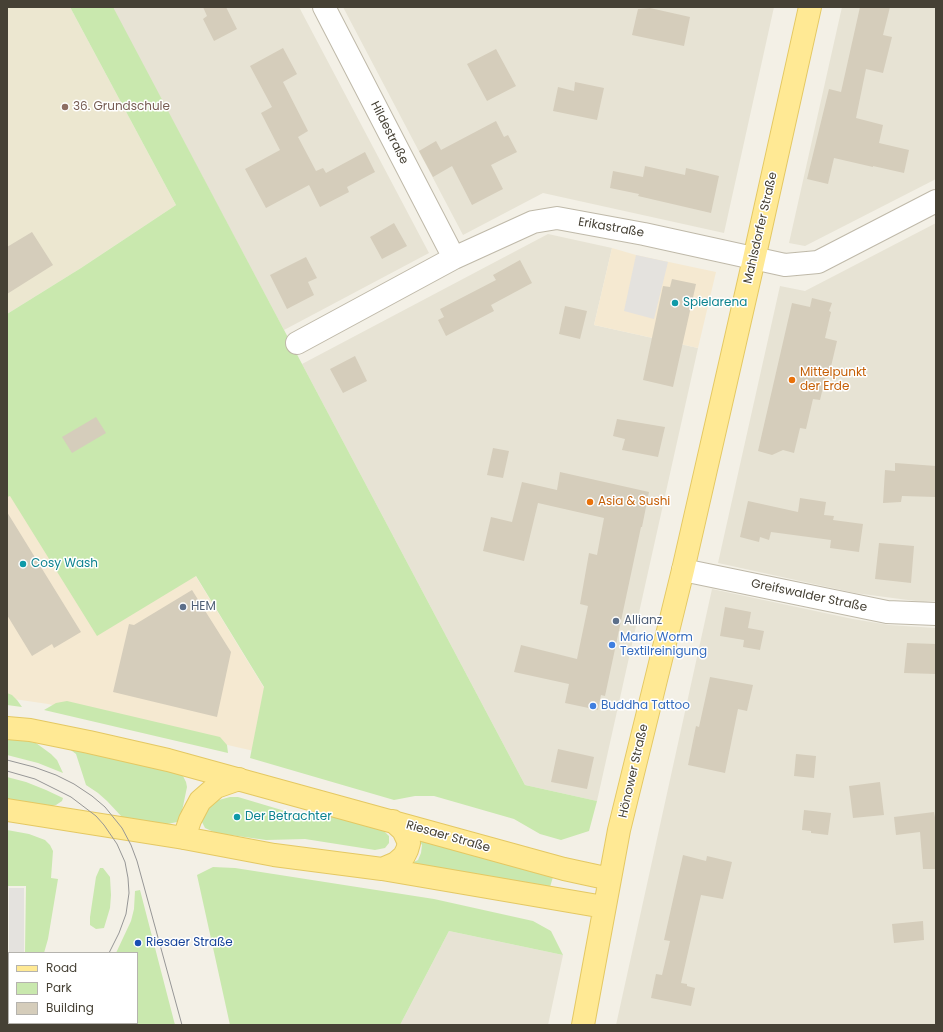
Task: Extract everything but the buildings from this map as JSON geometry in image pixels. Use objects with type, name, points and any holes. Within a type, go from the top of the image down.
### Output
[{"type":"main road","name":"Mahlsdorfer Straße","points":[[695,518],[810,7]]},
{"type":"main road","name":"Hönower Straße","points":[[583,1025],[619,830],[695,518]]},
{"type":"main road","name":"Riesaer Straße","points":[[7,728],[30,730],[168,760],[564,869],[610,879]]},
{"type":"main road","points":[[184,838],[190,820],[200,801],[216,787],[239,779]]},
{"type":"main road","points":[[7,810],[604,907]]},
{"type":"main road","points":[[382,870],[396,863],[404,856],[409,843],[403,830],[393,821]]},
{"type":"street","name":"Hildestraße","points":[[324,7],[454,258]]},
{"type":"street","name":"Erikastraße","points":[[297,343],[454,258],[533,222],[557,218],[644,234],[785,265],[818,262],[936,201]]},
{"type":"street","name":"Greifswalder Straße","points":[[683,570],[886,612],[936,614]]},
{"type":"shaded area","name":"36. Grundschule","points":[[7,7],[70,7],[176,205],[81,268],[7,314]]},
{"type":"shaded area","points":[[112,7],[299,7],[429,253],[284,330]]},
{"type":"shaded area","points":[[343,7],[774,7],[724,233],[543,193],[463,235]]},
{"type":"shaded area","points":[[842,7],[936,7],[936,179],[805,246],[789,243]]},
{"type":"shaded area","points":[[936,223],[936,601],[923,602],[855,593],[718,563],[780,286],[805,291]]},
{"type":"shaded area","points":[[548,234],[612,248],[594,325],[698,348],[597,801],[525,785],[302,364]]},
{"type":"shaded area","points":[[612,248],[636,255],[716,272],[698,348],[594,325]]},
{"type":"shaded area","points":[[636,255],[668,262],[654,319],[624,311]]},
{"type":"shaded area","points":[[7,491],[195,575],[277,709],[267,754],[48,704],[7,698]]},
{"type":"shaded area","points":[[712,589],[853,619],[889,625],[936,628],[936,1025],[616,1025]]},
{"type":"shaded area","points":[[9,888],[24,888],[24,952],[9,952]]},
{"type":"shaded area","points":[[449,931],[563,955],[548,1025],[400,1025]]},
{"type":"green space","points":[[70,7],[113,7],[525,785],[597,801],[589,831],[561,840],[540,834],[514,819],[434,796],[415,796],[394,800],[250,758],[264,687],[196,576],[97,636],[10,496],[7,497],[7,314],[81,268],[176,205]]},
{"type":"green space","points":[[7,693],[12,695],[22,707],[7,705]]},
{"type":"green space","points":[[67,701],[220,737],[227,745],[228,753],[44,710],[56,703]]},
{"type":"green space","points":[[7,737],[36,743],[57,760],[63,773],[38,763],[7,755]]},
{"type":"green space","points":[[68,748],[177,772],[183,776],[187,787],[181,816],[177,822],[163,825],[122,817],[98,793],[86,785],[76,754]]},
{"type":"green space","points":[[7,777],[26,782],[46,790],[63,798],[62,801],[49,807],[7,800]]},
{"type":"green space","points":[[230,797],[238,797],[295,814],[340,817],[383,830],[389,836],[389,843],[385,848],[375,850],[305,839],[266,840],[216,833],[205,828],[201,820],[201,816],[215,801]]},
{"type":"green space","points":[[7,830],[29,834],[45,840],[53,851],[51,878],[58,879],[48,939],[44,952],[25,952],[26,886],[7,886]]},
{"type":"green space","points":[[418,839],[553,877],[550,887],[409,864],[418,860],[421,853],[422,845]]},
{"type":"green space","points":[[213,867],[235,868],[434,899],[533,921],[551,931],[563,955],[449,931],[400,1025],[230,1025],[197,875]]},
{"type":"green space","points":[[100,868],[103,868],[110,877],[111,895],[110,908],[104,928],[96,929],[90,925],[90,917],[96,877]]},
{"type":"green space","points":[[140,890],[175,1025],[75,1025],[138,1024],[138,952],[116,952],[131,921],[134,909],[135,891]]},
{"type":"tram line","points":[[7,760],[34,767],[56,775],[74,784],[105,807],[122,828],[137,861],[182,1025]]},
{"type":"tram line","points":[[7,771],[35,779],[71,797],[96,816],[117,844],[125,862],[129,893],[126,914],[110,952]]},
{"type":"place","name":"36. Grundschule","points":[[65,107]]},
{"type":"place","name":"Spielarena","points":[[675,303]]},
{"type":"place","name":"Mittelpunkt der Erde","points":[[792,380]]},
{"type":"place","name":"Asia & Sushi","points":[[590,502]]},
{"type":"place","name":"Cosy Wash","points":[[23,564]]},
{"type":"place","name":"HEM","points":[[183,607]]},
{"type":"place","name":"Allianz","points":[[616,621]]},
{"type":"place","name":"Mario Worm Textilreinigung","points":[[612,645]]},
{"type":"place","name":"Buddha Tattoo","points":[[593,706]]},
{"type":"place","name":"Der Betrachter","points":[[237,817]]},
{"type":"place","name":"Riesaer Straße","points":[[138,943]]}]
